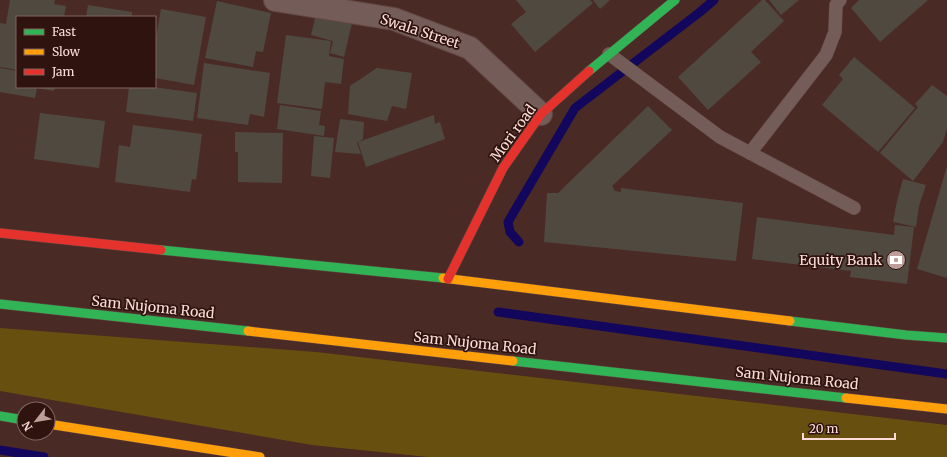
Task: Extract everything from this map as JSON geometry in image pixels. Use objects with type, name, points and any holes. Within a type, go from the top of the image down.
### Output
[{"type":"street","name":"Swala Street","points":[[275,0],[394,19],[470,48],[541,114]]},
{"type":"street","name":"Mori road","points":[[448,279],[503,168],[541,114],[609,54],[674,0]]},
{"type":"street","points":[[0,233],[448,279],[906,335],[947,338]]},
{"type":"street","name":"Sam Nujoma Road","points":[[0,304],[947,409]]},
{"type":"street","points":[[0,416],[16,419]]},
{"type":"street","points":[[56,425],[260,457]]},
{"type":"lane","points":[[750,153],[826,55],[835,32],[836,5],[840,0]]},
{"type":"lane","points":[[609,54],[720,138],[854,208]]},
{"type":"shaded area","points":[[0,328],[316,352],[947,425],[947,457],[428,457],[312,445],[0,391]]},
{"type":"building","points":[[10,0],[55,0],[54,4],[66,6],[64,16],[16,16],[16,70],[0,67],[0,23],[6,24]]},
{"type":"building","points":[[516,0],[590,0],[593,3],[535,52],[511,24],[526,12]]},
{"type":"building","points":[[593,0],[610,0],[600,9]]},
{"type":"building","points":[[762,0],[765,0],[784,21],[751,52],[761,62],[708,110],[678,77]]},
{"type":"building","points":[[769,0],[799,0],[781,15]]},
{"type":"building","points":[[859,0],[928,0],[880,42],[851,8]]},
{"type":"building","points":[[217,1],[271,13],[263,52],[256,51],[253,67],[205,58]]},
{"type":"building","points":[[88,5],[132,12],[132,16],[86,16]]},
{"type":"building","points":[[161,9],[206,17],[194,85],[156,78],[156,36]]},
{"type":"building","points":[[317,10],[353,19],[344,57],[330,53],[333,41],[311,35]]},
{"type":"building","points":[[286,35],[331,41],[329,56],[344,59],[341,84],[325,82],[322,109],[277,103]]},
{"type":"building","points":[[854,57],[915,108],[878,152],[822,105],[843,79],[839,75]]},
{"type":"building","points":[[204,63],[270,73],[264,117],[250,114],[248,125],[197,118]]},
{"type":"building","points":[[0,68],[16,71],[16,88],[37,88],[35,98],[0,92]]},
{"type":"building","points":[[377,68],[412,73],[406,109],[392,106],[387,121],[348,114],[350,86]]},
{"type":"building","points":[[932,85],[947,96],[947,129],[943,142],[913,181],[880,153],[918,107],[915,104]]},
{"type":"building","points":[[156,87],[197,93],[193,121],[126,112],[129,88]]},
{"type":"building","points":[[37,88],[55,88],[54,91]]},
{"type":"building","points":[[280,105],[321,111],[319,125],[325,126],[324,136],[277,129]]},
{"type":"building","points":[[648,106],[672,130],[612,186],[615,191],[621,192],[621,188],[743,203],[736,261],[544,242],[547,193],[558,193]]},
{"type":"building","points":[[40,113],[105,121],[99,168],[34,159]]},
{"type":"building","points":[[434,115],[435,124],[440,122],[445,139],[366,167],[358,142]]},
{"type":"building","points":[[340,119],[364,122],[363,139],[357,143],[361,154],[335,152]]},
{"type":"building","points":[[133,125],[202,134],[196,180],[192,179],[190,192],[115,182],[119,145],[130,147]]},
{"type":"building","points":[[235,132],[283,133],[282,183],[238,182],[238,152],[235,152]]},
{"type":"building","points":[[314,136],[334,138],[330,178],[311,176]]},
{"type":"building","points":[[947,166],[947,278],[917,269]]},
{"type":"building","points":[[903,179],[926,185],[919,206],[916,227],[893,222]]},
{"type":"building","points":[[757,217],[894,235],[895,225],[914,227],[907,284],[850,277],[851,271],[752,259]]},
{"type":"waterway","points":[[519,242],[510,232],[508,222],[575,108],[714,0]]},
{"type":"waterway","points":[[498,312],[947,374]]},
{"type":"waterway","points":[[0,450],[44,457]]},
{"type":"traffic: fast","points":[[589,71],[675,0]]},
{"type":"traffic: fast","points":[[161,250],[443,278]]},
{"type":"traffic: fast","points":[[0,304],[248,331]]},
{"type":"traffic: fast","points":[[790,321],[906,335],[947,338]]},
{"type":"traffic: fast","points":[[513,361],[846,398]]},
{"type":"traffic: fast","points":[[0,416],[16,419]]},
{"type":"traffic: slow","points":[[443,278],[790,321]]},
{"type":"traffic: slow","points":[[248,331],[513,361]]},
{"type":"traffic: slow","points":[[846,398],[947,409]]},
{"type":"traffic: slow","points":[[56,425],[260,457]]},
{"type":"traffic: jam","points":[[448,279],[503,168],[541,114],[589,71]]},
{"type":"traffic: jam","points":[[0,233],[161,250]]},
{"type":"place","name":"Equity Bank","points":[[896,260]]}]
